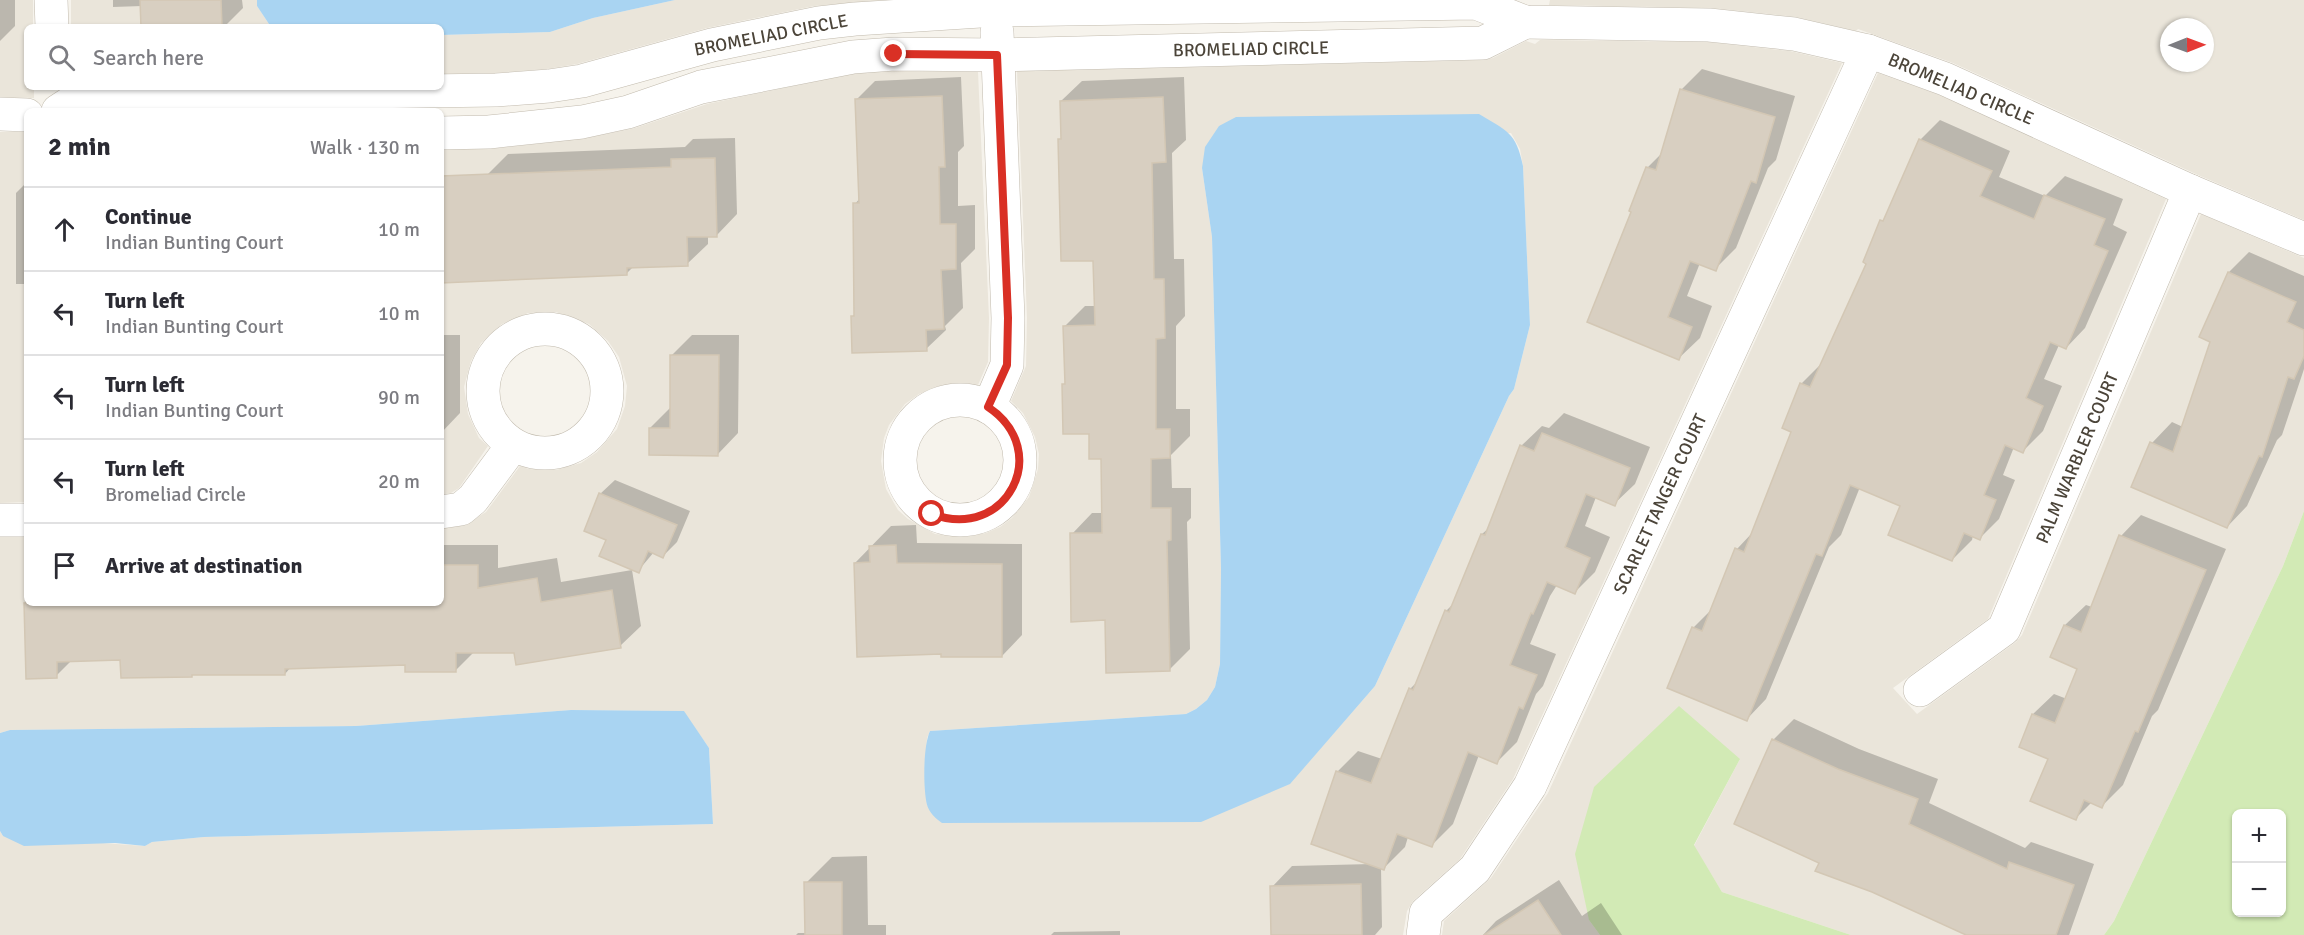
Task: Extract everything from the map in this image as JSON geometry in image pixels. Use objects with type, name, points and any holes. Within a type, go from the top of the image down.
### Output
[{"type":"street","points":[[51,0],[52,24]]},
{"type":"street","name":"BROMELIAD CIRCLE","points":[[63,108],[81,96],[496,90],[549,86],[582,81],[712,45],[819,23],[996,5],[1476,3],[1528,11],[1794,34],[1868,51],[1945,79],[2304,239]]},
{"type":"street","points":[[988,407],[1007,365],[1008,318],[996,5]]},
{"type":"street","name":"BROMELIAD CIRCLE","points":[[444,133],[489,132],[582,122],[628,112],[702,87],[853,57],[894,54],[997,55],[1483,43],[1528,11]]},
{"type":"street","name":"SCARLET TANGER COURT","points":[[1423,935],[1426,913],[1475,869],[1530,786],[1868,51]]},
{"type":"street","points":[[52,90],[52,108]]},
{"type":"street","points":[[0,114],[24,115]]},
{"type":"street","name":"PALM WARBLER COURT","points":[[1920,690],[2004,629],[2190,190]]},
{"type":"street","points":[[444,512],[460,509],[473,499],[513,444]]},
{"type":"street","points":[[0,520],[24,519]]},
{"type":"shaded area","points":[[0,0],[33,0],[33,24],[24,24],[24,90],[34,90],[34,98],[0,97]]},
{"type":"shaded area","points":[[71,0],[257,0],[257,6],[269,24],[71,24]]},
{"type":"shaded area","points":[[675,0],[884,0],[814,6],[707,28],[577,64],[495,73],[444,74],[444,35],[550,32],[593,18]]},
{"type":"shaded area","points":[[1550,0],[2304,0],[2304,220],[2198,175],[1953,63],[1858,29],[1856,31],[1796,17],[1712,8],[1549,5]]},
{"type":"shaded area","points":[[1540,40],[1708,42],[1790,51],[1842,63],[1513,779],[1460,859],[1413,901],[1407,911],[1403,935],[0,935],[0,831],[3,836],[145,846],[152,842],[204,837],[713,824],[709,748],[683,711],[571,710],[356,726],[10,730],[0,733],[0,537],[24,536],[24,606],[444,606],[444,528],[465,525],[486,512],[520,466],[529,469],[556,470],[581,463],[597,452],[617,429],[625,406],[627,386],[619,357],[608,341],[589,324],[556,312],[528,313],[502,324],[481,343],[471,361],[464,387],[468,414],[479,438],[488,446],[459,488],[444,494],[444,149],[490,149],[586,138],[635,128],[707,104],[855,73],[978,72],[989,318],[988,362],[978,385],[960,383],[942,385],[919,394],[905,404],[889,425],[884,438],[881,461],[886,489],[898,510],[908,519],[935,534],[966,537],[986,533],[1012,518],[1029,497],[1038,469],[1039,454],[1035,437],[1023,413],[1011,401],[1026,366],[1027,318],[1017,71],[1484,60],[1493,58],[1526,41],[1535,44]],"holes":[[[1511,133],[1520,149],[1523,166],[1530,325],[1514,389],[1375,686],[1290,783],[927,806],[925,775],[927,738],[930,731],[1186,714],[1207,700],[1215,687],[1220,664],[1221,569],[1212,237],[1202,168]]]},
{"type":"shaded area","points":[[1878,73],[1937,94],[2166,199],[1988,619],[1893,688],[1917,714],[2016,642],[2022,635],[2201,214],[2304,258],[2304,511],[2283,566],[2114,921],[2104,935],[1851,935],[1722,892],[1694,846],[1740,759],[1589,920],[1600,935],[1442,935],[1444,921],[1491,878],[1548,793]]},
{"type":"shaded area","points":[[0,132],[24,132],[24,502],[0,503]]},
{"type":"green space","points":[[2304,511],[2304,935],[2104,935],[2114,921],[2283,566]]},
{"type":"green space","points":[[1679,706],[1740,759],[1694,845],[1722,892],[1851,935],[1600,935],[1589,920],[1575,854],[1594,787]]},
{"type":"water","points":[[257,0],[675,0],[593,18],[550,32],[444,35],[444,24],[269,24],[257,6]]},
{"type":"water","points":[[1479,114],[1509,134],[1517,146],[1523,166],[1530,325],[1514,389],[1375,686],[1290,784],[1201,822],[942,823],[929,810],[926,798],[925,757],[930,731],[1186,714],[1207,700],[1215,687],[1220,664],[1221,569],[1212,237],[1202,168],[1205,147],[1219,126],[1236,117]]},
{"type":"water","points":[[571,710],[684,711],[709,748],[713,824],[204,837],[152,842],[145,846],[115,843],[24,846],[3,836],[0,831],[0,733],[10,730],[356,726]]},
{"type":"building","points":[[140,0],[221,0],[222,24],[141,24]]},
{"type":"building","points":[[1680,89],[1775,117],[1756,183],[1751,181],[1716,271],[1690,261],[1668,317],[1692,327],[1679,360],[1587,322],[1631,212],[1629,211],[1646,167],[1656,170]]},
{"type":"building","points":[[942,96],[945,167],[939,167],[940,224],[956,224],[956,269],[941,270],[944,329],[926,330],[927,351],[852,353],[853,203],[859,203],[855,99]]},
{"type":"building","points":[[1163,97],[1166,162],[1152,163],[1154,279],[1164,279],[1165,338],[1156,339],[1156,429],[1170,429],[1170,458],[1151,459],[1151,508],[1171,508],[1171,540],[1167,541],[1170,671],[1106,673],[1105,620],[1071,622],[1070,533],[1102,533],[1101,459],[1089,459],[1089,434],[1063,434],[1062,384],[1065,384],[1063,326],[1095,325],[1093,261],[1061,261],[1058,139],[1061,139],[1060,101]]},
{"type":"building","points":[[1919,139],[1992,171],[1980,196],[2034,219],[2044,195],[2105,219],[2094,245],[2108,251],[2066,349],[2050,342],[2026,398],[2043,406],[2023,453],[2005,445],[1984,495],[1996,500],[1980,540],[1964,533],[1952,561],[1888,535],[1900,506],[1850,485],[1822,556],[1816,554],[1747,721],[1667,688],[1692,627],[1702,631],[1735,548],[1744,552],[1791,432],[1782,428],[1800,383],[1810,387],[1866,264],[1863,262],[1880,220],[1883,221]]},
{"type":"building","points":[[715,158],[717,237],[687,237],[688,266],[627,268],[627,275],[444,283],[444,176],[671,167],[671,159]]},
{"type":"building","points":[[2228,272],[2296,302],[2287,322],[2304,330],[2304,356],[2294,379],[2288,377],[2262,457],[2259,456],[2227,528],[2131,487],[2150,442],[2173,452],[2210,342],[2199,337]]},
{"type":"building","points":[[670,355],[719,355],[718,456],[649,455],[649,428],[670,428]]},
{"type":"building","points":[[1542,433],[1630,468],[1615,506],[1586,494],[1565,547],[1590,558],[1575,594],[1547,582],[1533,614],[1531,613],[1510,665],[1537,675],[1523,709],[1519,707],[1497,764],[1468,752],[1432,847],[1397,834],[1384,870],[1311,844],[1336,771],[1371,783],[1409,688],[1413,690],[1445,610],[1449,612],[1481,534],[1485,535],[1520,445],[1534,451]]},
{"type":"building","points":[[599,493],[677,525],[663,558],[648,551],[639,573],[599,556],[606,540],[584,531]]},
{"type":"building","points":[[2119,535],[2206,570],[2138,732],[2135,731],[2102,808],[2084,800],[2076,820],[2030,801],[2048,759],[2019,747],[2032,714],[2055,723],[2077,669],[2050,657],[2064,625],[2081,632]]},
{"type":"building","points":[[896,545],[897,563],[1002,564],[1002,657],[941,657],[941,654],[857,657],[854,563],[870,562],[869,546]]},
{"type":"building","points":[[444,565],[478,565],[478,588],[537,578],[541,602],[612,590],[621,648],[516,665],[514,653],[456,653],[456,672],[405,672],[405,665],[285,669],[285,675],[121,678],[120,660],[57,662],[57,678],[26,679],[24,606],[444,606]]},
{"type":"building","points":[[1772,739],[1838,769],[1918,799],[1909,824],[2007,869],[2009,862],[2074,885],[2056,935],[1966,935],[1872,892],[1815,871],[1819,863],[1734,824]]},
{"type":"building","points":[[804,882],[842,882],[842,935],[805,935]]},
{"type":"building","points":[[1361,884],[1362,935],[1271,935],[1270,886]]},
{"type":"building","points":[[1538,900],[1561,935],[1484,935]]},
{"type":"route","points":[[894,54],[997,55],[1008,318],[1007,365],[988,407],[1006,422],[1013,432],[1017,442],[1020,466],[1013,488],[998,507],[988,513],[966,520],[943,518],[932,514]]}]
